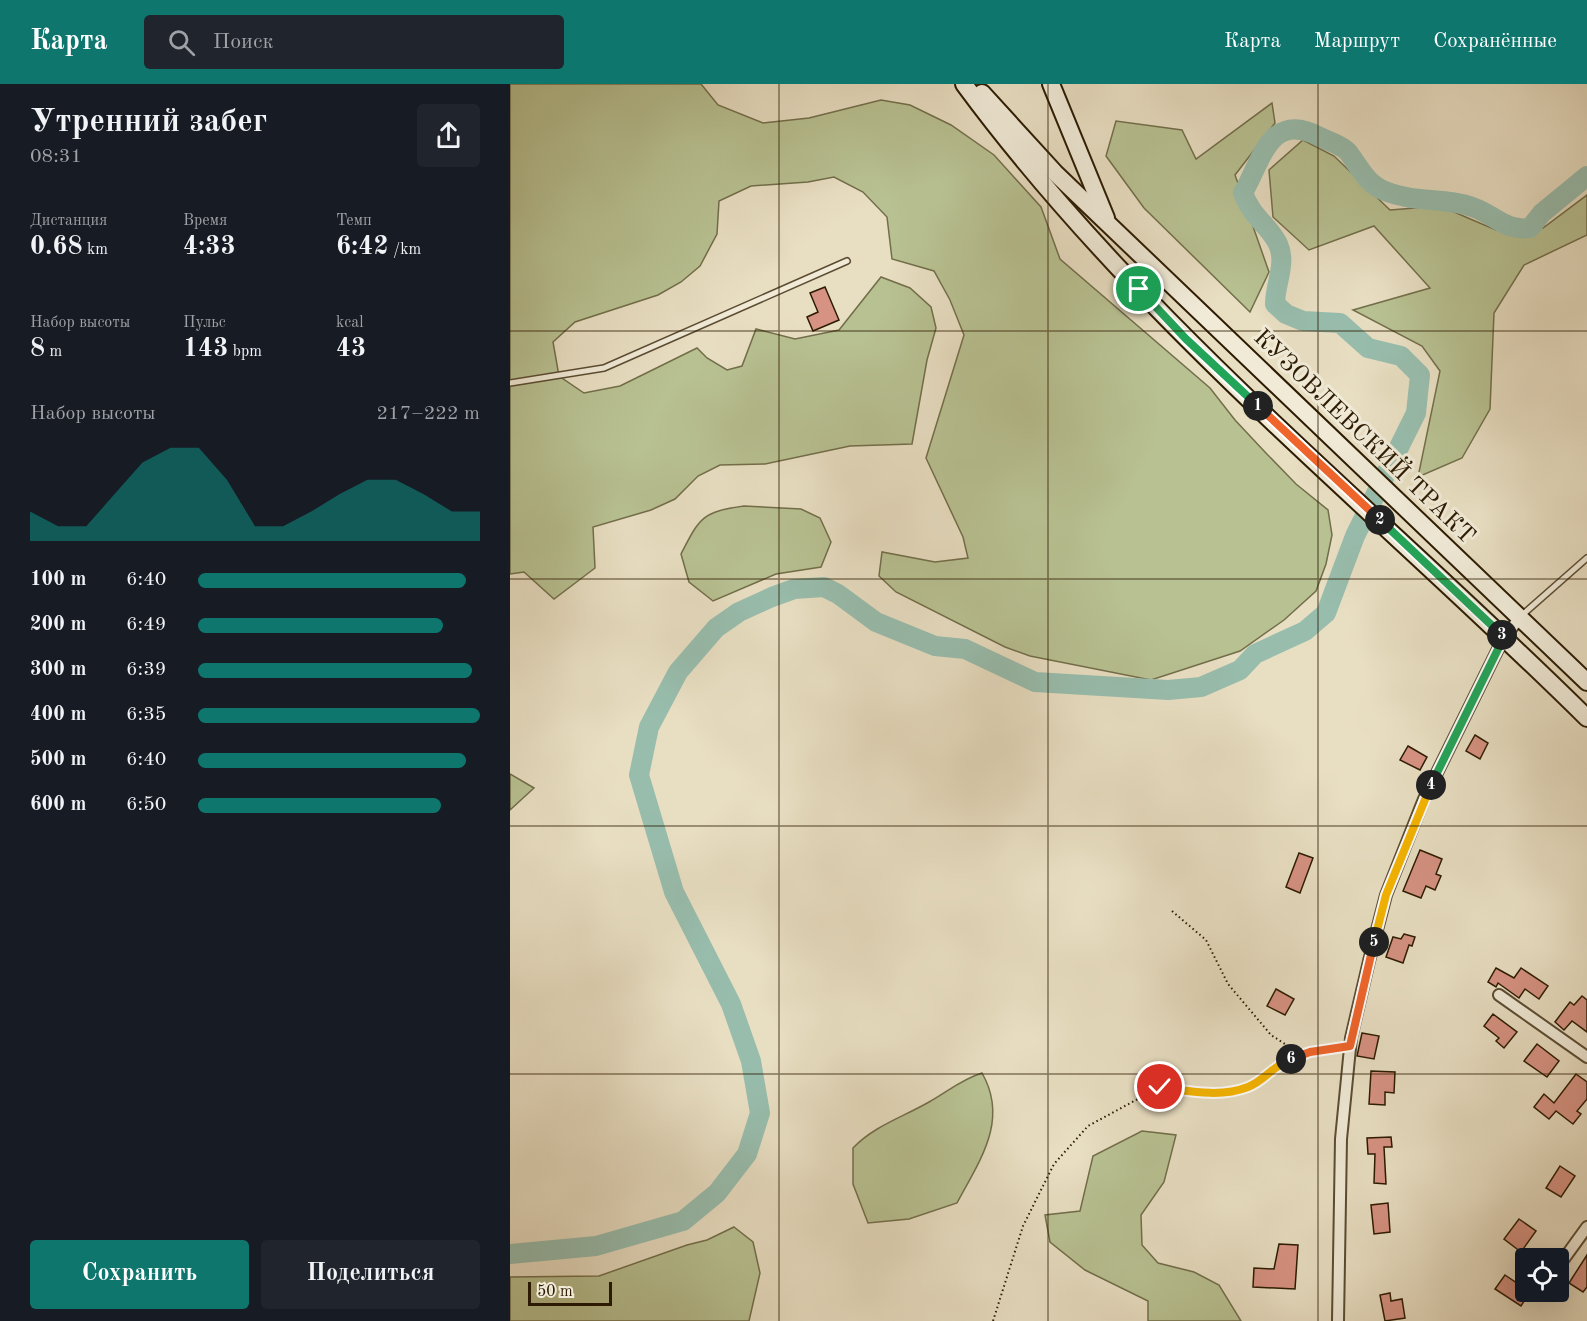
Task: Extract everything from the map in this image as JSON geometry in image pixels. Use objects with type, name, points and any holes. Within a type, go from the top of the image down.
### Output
[{"type":"main road","name":"КУЗОВЛЕВСКИЙ ТРАКТ","points":[[964,84],[1006,141],[1186,339],[1399,537],[1587,718]]},
{"type":"main road","name":"КУЗОВЛЕВСКИЙ ТРАКТ","points":[[974,84],[1055,173],[1587,682]]},
{"type":"main road","name":"КУЗОВЛЕВСКИЙ ТРАКТ","points":[[1051,84],[1109,225]]},
{"type":"street","points":[[1338,1321],[1341,1139],[1350,1046],[1386,895],[1425,799],[1504,637],[1520,618]]},
{"type":"street","points":[[1499,995],[1587,1057]]},
{"type":"street","points":[[1569,1252],[1587,1227]]},
{"type":"lane","points":[[510,383],[604,368],[847,261]]},
{"type":"lane","points":[[1520,618],[1587,558]]},
{"type":"path","points":[[1172,911],[1206,940],[1228,984],[1271,1035],[1288,1046],[1310,1052]]},
{"type":"path","points":[[993,1321],[1023,1227],[1054,1164],[1088,1126],[1160,1087],[1207,1094],[1249,1087],[1281,1062],[1310,1052],[1350,1046]]},
{"type":"green space","points":[[510,84],[701,84],[718,105],[763,123],[809,118],[881,100],[910,105],[951,125],[994,155],[1041,207],[1060,259],[1210,388],[1235,420],[1264,451],[1296,484],[1328,510],[1332,535],[1326,564],[1316,591],[1284,620],[1240,651],[1151,680],[1030,656],[1005,647],[896,592],[879,576],[882,552],[935,562],[968,558],[963,537],[926,458],[964,335],[950,300],[934,271],[892,259],[887,217],[863,192],[834,177],[808,182],[751,186],[719,201],[717,234],[700,266],[681,282],[658,295],[575,322],[553,342],[559,376],[584,393],[620,386],[697,348],[707,358],[727,370],[742,366],[756,329],[795,339],[839,330],[881,277],[910,288],[931,307],[936,328],[927,360],[912,444],[850,446],[765,464],[720,465],[698,476],[675,499],[651,510],[593,527],[595,568],[554,599],[524,572],[510,574]]},
{"type":"green space","points":[[1272,103],[1275,123],[1235,175],[1269,272],[1250,312],[1144,208],[1106,156],[1116,121],[1182,130],[1196,159]]},
{"type":"green space","points":[[1303,140],[1334,156],[1390,210],[1440,206],[1496,230],[1543,228],[1587,195],[1587,235],[1524,265],[1494,313],[1490,409],[1462,458],[1418,477],[1440,371],[1422,346],[1353,310],[1430,288],[1374,226],[1309,250],[1273,217],[1269,170]]},
{"type":"green space","points":[[744,506],[801,509],[820,518],[831,542],[821,567],[776,574],[713,601],[689,582],[681,554],[698,524],[704,518],[719,511]]},
{"type":"green space","points":[[510,774],[534,788],[510,810]]},
{"type":"green space","points":[[982,1073],[990,1090],[993,1107],[992,1123],[982,1155],[957,1203],[909,1219],[868,1223],[853,1184],[853,1148],[879,1128],[961,1082]]},
{"type":"green space","points":[[1142,1131],[1176,1135],[1164,1182],[1141,1215],[1142,1245],[1158,1263],[1194,1272],[1219,1285],[1241,1321],[1148,1321],[1148,1301],[1085,1270],[1050,1242],[1045,1215],[1080,1211],[1093,1156]]},
{"type":"green space","points":[[734,1227],[753,1242],[760,1273],[749,1321],[510,1321],[510,1277],[599,1276],[707,1240]]},
{"type":"building","points":[[825,287],[839,320],[813,331],[807,317],[818,312],[810,293]]},
{"type":"building","points":[[1475,735],[1488,743],[1480,759],[1466,751]]},
{"type":"building","points":[[1408,746],[1427,757],[1420,770],[1400,760]]},
{"type":"building","points":[[1420,850],[1442,859],[1436,874],[1441,876],[1435,890],[1426,886],[1421,898],[1403,891]]},
{"type":"building","points":[[1299,853],[1313,858],[1300,893],[1286,887]]},
{"type":"building","points":[[1404,934],[1415,937],[1412,946],[1409,945],[1403,963],[1386,957],[1393,937],[1401,939]]},
{"type":"building","points":[[1496,968],[1514,978],[1521,968],[1548,986],[1539,999],[1525,989],[1519,998],[1498,983],[1496,987],[1488,982]]},
{"type":"building","points":[[1276,989],[1294,999],[1285,1015],[1267,1006]]},
{"type":"building","points":[[1582,996],[1587,1000],[1587,1032],[1572,1021],[1564,1030],[1555,1022],[1570,1002],[1574,1005]]},
{"type":"building","points":[[1493,1014],[1517,1032],[1504,1048],[1496,1041],[1499,1038],[1484,1026]]},
{"type":"building","points":[[1362,1033],[1379,1036],[1374,1059],[1357,1056]]},
{"type":"building","points":[[1537,1044],[1559,1061],[1547,1077],[1524,1061]]},
{"type":"building","points":[[1371,1071],[1395,1072],[1394,1093],[1385,1092],[1385,1105],[1369,1104]]},
{"type":"building","points":[[1576,1074],[1587,1082],[1587,1099],[1577,1111],[1581,1114],[1573,1124],[1556,1111],[1549,1119],[1534,1107],[1544,1094],[1554,1103]]},
{"type":"building","points":[[1391,1137],[1392,1147],[1384,1147],[1386,1184],[1374,1183],[1375,1154],[1368,1154],[1367,1138]]},
{"type":"building","points":[[1560,1166],[1575,1176],[1561,1197],[1546,1188]]},
{"type":"building","points":[[1388,1203],[1390,1232],[1374,1234],[1371,1205]]},
{"type":"building","points":[[1519,1219],[1536,1231],[1524,1248],[1516,1248],[1504,1239]]},
{"type":"building","points":[[1279,1244],[1298,1245],[1295,1289],[1253,1287],[1254,1268],[1274,1269]]},
{"type":"building","points":[[1587,1255],[1587,1287],[1583,1292],[1569,1283]]},
{"type":"building","points":[[1505,1275],[1515,1282],[1515,1302],[1524,1302],[1521,1306],[1495,1289]]},
{"type":"building","points":[[1390,1293],[1391,1301],[1402,1299],[1405,1318],[1385,1321],[1380,1295]]},
{"type":"waterway","points":[[510,1254],[596,1246],[683,1221],[717,1193],[747,1154],[760,1113],[751,1061],[731,1004],[674,892],[639,775],[649,727],[678,672],[716,628],[739,612],[772,597],[794,589],[824,587],[838,594],[876,622],[935,646],[965,649],[1035,682],[1168,690],[1201,687],[1240,670],[1255,654],[1305,631],[1326,613],[1355,536],[1416,413],[1420,375],[1401,356],[1368,348],[1340,323],[1303,321],[1286,314],[1275,304],[1281,266],[1278,244],[1251,209],[1243,193],[1270,142],[1279,134],[1290,130],[1303,130],[1335,143],[1348,152],[1368,179],[1378,188],[1396,195],[1453,202],[1475,208],[1507,225],[1521,228],[1530,228],[1542,213],[1587,176]]},
{"type":"route","points":[[1139,289],[1186,339],[1504,637],[1425,799],[1386,895],[1350,1046],[1310,1052],[1281,1062],[1249,1087],[1207,1094],[1160,1087]]}]
